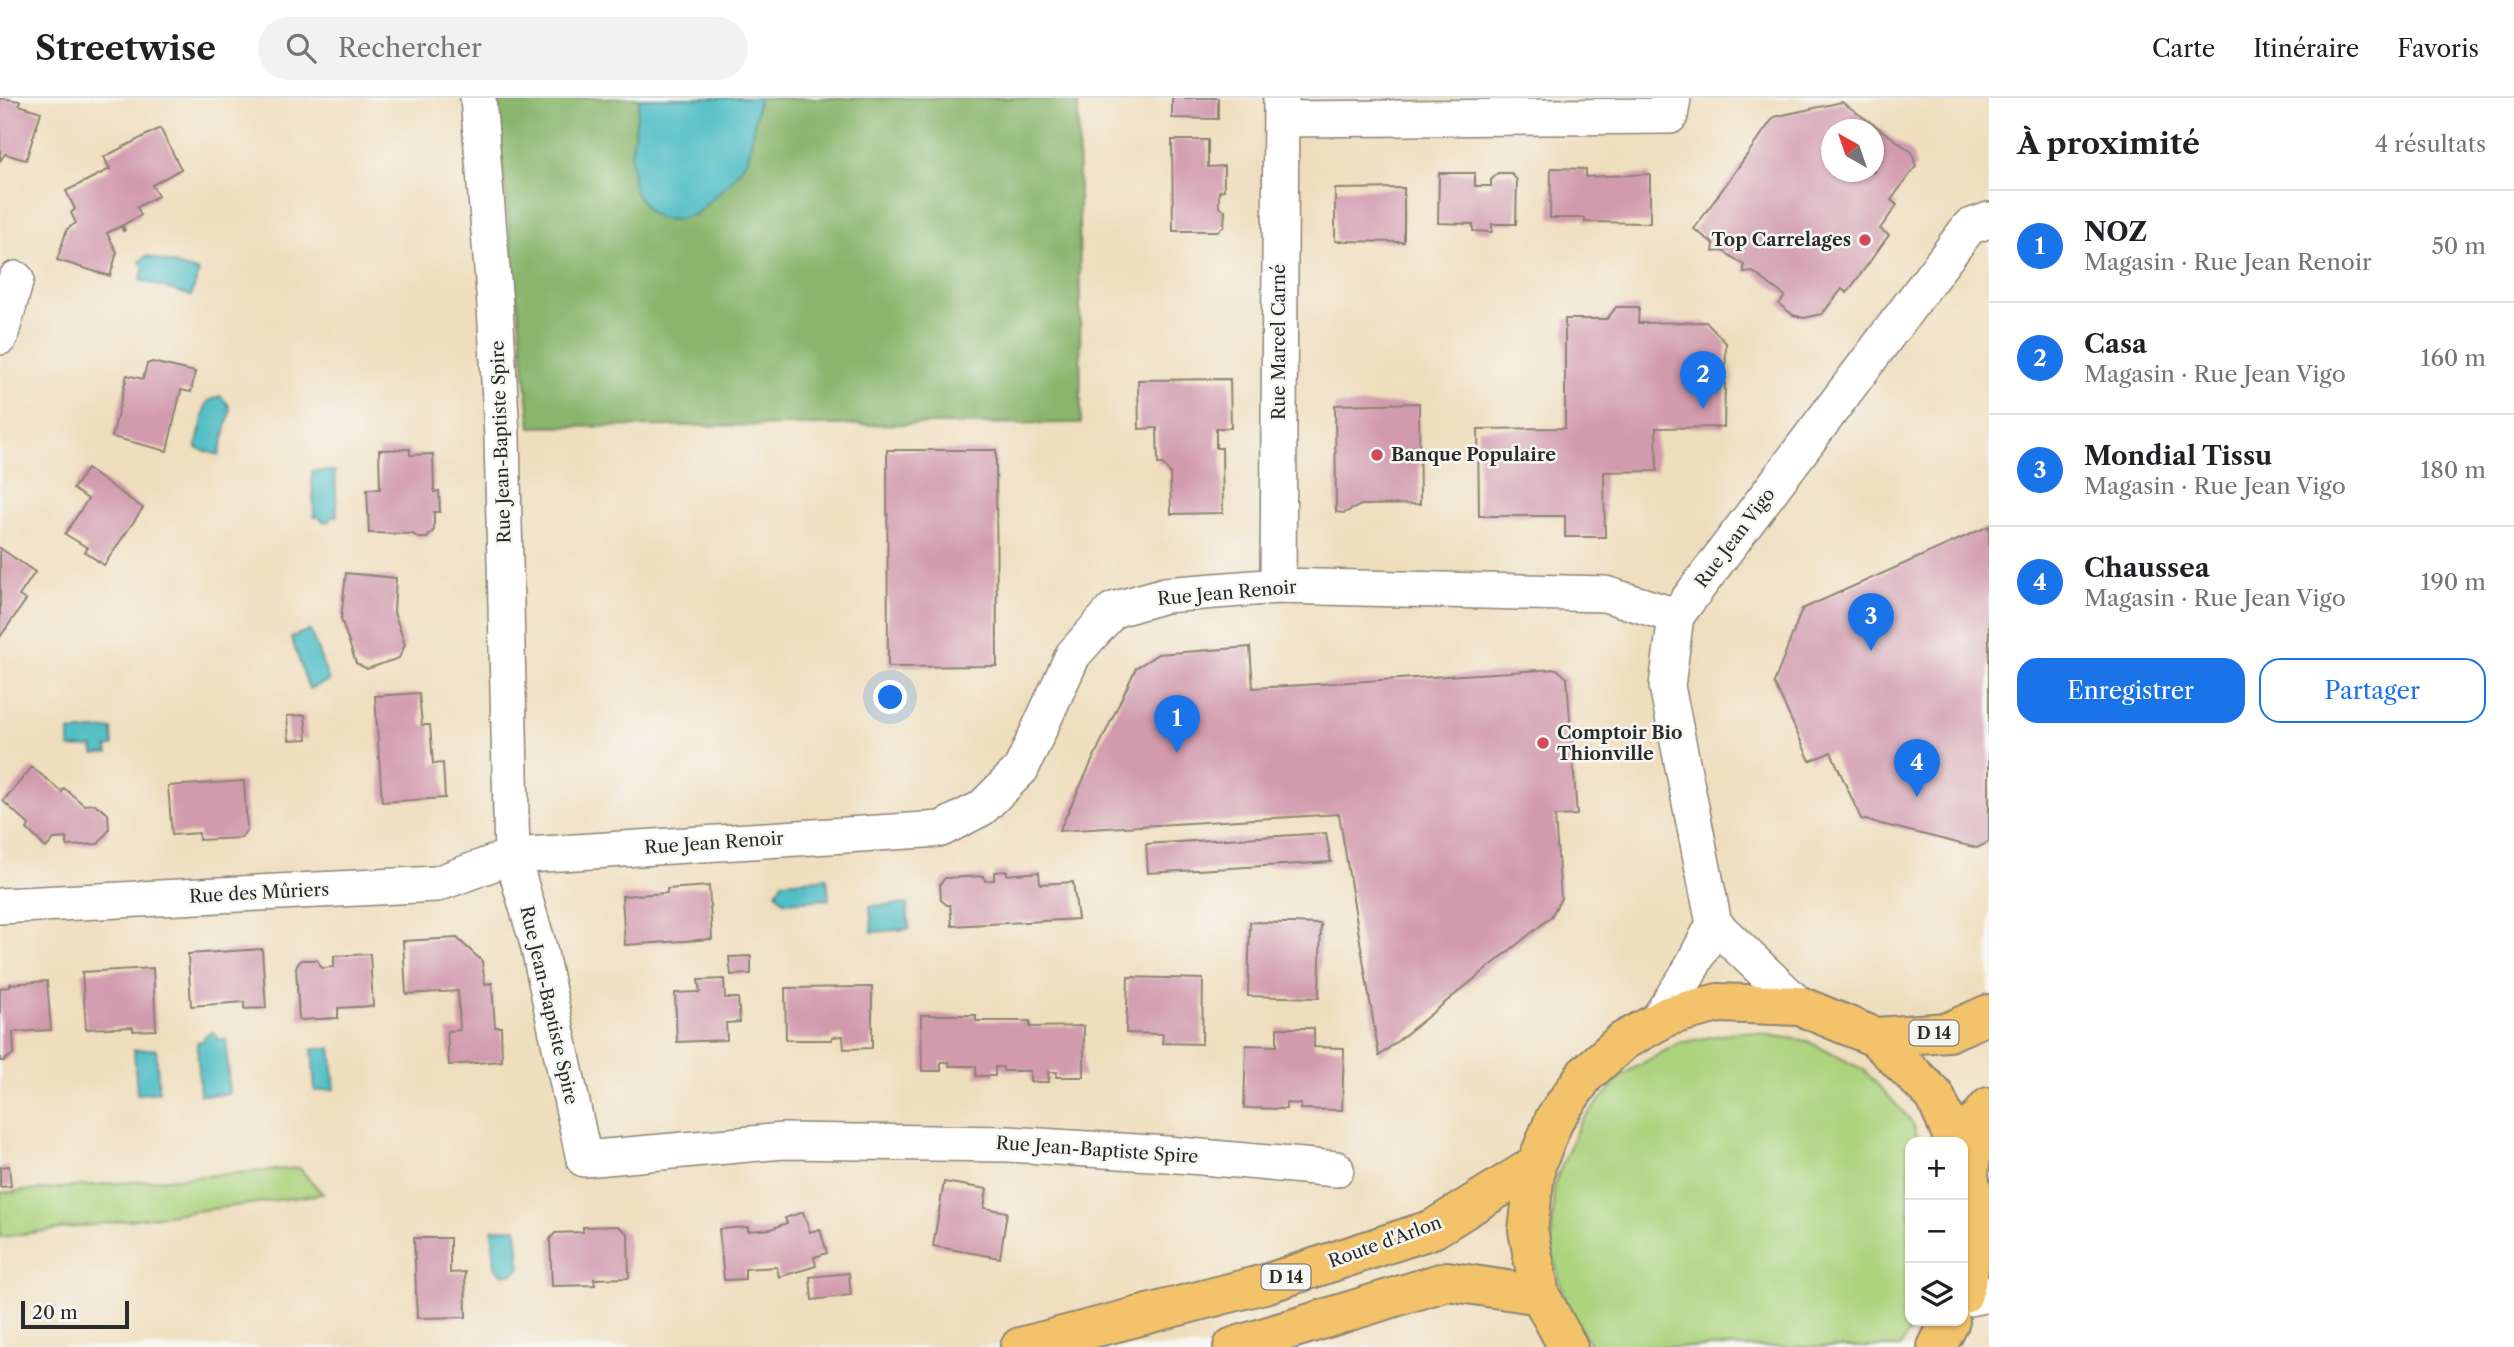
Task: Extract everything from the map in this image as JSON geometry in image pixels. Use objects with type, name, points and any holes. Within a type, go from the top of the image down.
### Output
[{"type":"main road","points":[[1568,1347],[1540,1295],[1528,1230],[1536,1165],[1555,1118],[1585,1075],[1623,1041],[1668,1016],[1718,1003],[1800,1006],[1875,1037],[1935,1097],[1953,1137]]},
{"type":"main road","name":"D 14","points":[[1875,1037],[1948,1032],[1989,1014]]},
{"type":"main road","points":[[1968,1142],[1975,1124],[1989,1107]]},
{"type":"main road","name":"Route d'Arlon","points":[[1020,1347],[1268,1283],[1433,1228],[1536,1165]]},
{"type":"main road","points":[[1968,1196],[1980,1252],[1968,1283]]},
{"type":"main road","points":[[1233,1347],[1447,1281],[1540,1295]]},
{"type":"main road","points":[[1937,1347],[1948,1326]]},
{"type":"street","name":"Rue Jean-Baptiste Spire","points":[[478,98],[495,305],[501,424],[513,856],[538,944],[584,1159],[783,1141],[1008,1144],[1336,1168]]},
{"type":"street","points":[[1281,109],[1670,116],[1673,98]]},
{"type":"street","name":"Rue Marcel Carné","points":[[1278,586],[1281,109]]},
{"type":"street","name":"Rue Jean Vigo","points":[[1714,924],[1667,686],[1676,616],[1969,228],[1989,220]]},
{"type":"street","points":[[0,337],[16,279]]},
{"type":"street","name":"Rue Jean Renoir","points":[[513,856],[941,829],[982,808],[1021,769],[1073,655],[1113,610],[1165,595],[1278,586],[1605,594],[1676,616]]},
{"type":"street","name":"Rue des Mûriers","points":[[0,906],[437,884],[513,856]]},
{"type":"street","points":[[1655,1024],[1688,974],[1714,924],[1800,1006]]},
{"type":"street","points":[[1968,1296],[1989,1294]]},
{"type":"green space","points":[[495,98],[1078,98],[1081,423],[531,427]]},
{"type":"green space","points":[[1743,1031],[1807,1041],[1864,1070],[1909,1118],[1918,1137],[1905,1137],[1905,1326],[1914,1326],[1900,1347],[1592,1347],[1568,1311],[1551,1250],[1554,1185],[1579,1124],[1622,1075],[1679,1043]]},
{"type":"green space","points":[[299,1168],[323,1194],[0,1237],[0,1193]]},
{"type":"water","points":[[640,98],[759,98],[748,158],[731,181],[696,214],[676,220],[661,219],[648,211],[634,190],[631,155]]},
{"type":"water","points":[[147,256],[199,272],[191,296],[140,280],[144,268],[140,261]]},
{"type":"water","points":[[220,396],[229,405],[230,412],[219,455],[196,448],[206,404]]},
{"type":"water","points":[[312,471],[335,471],[337,516],[333,516],[329,521],[324,522],[319,517],[314,517]]},
{"type":"water","points":[[310,630],[329,681],[309,689],[291,637]]},
{"type":"water","points":[[112,729],[113,746],[107,747],[108,753],[94,754],[93,747],[69,748],[69,732]]},
{"type":"water","points":[[827,878],[829,899],[785,902],[776,893],[782,882]]},
{"type":"water","points":[[907,904],[909,929],[872,932],[870,906]]},
{"type":"water","points":[[213,1032],[219,1040],[226,1039],[229,1094],[200,1095],[197,1042],[203,1041],[205,1036]]},
{"type":"water","points":[[331,1048],[335,1089],[315,1091],[312,1049]]},
{"type":"water","points":[[156,1049],[159,1092],[137,1094],[134,1050]]},
{"type":"water","points":[[517,1228],[520,1268],[513,1274],[501,1274],[495,1267],[492,1229]]},
{"type":"building","points":[[0,98],[20,101],[19,105],[41,112],[26,160],[5,154],[0,161]]},
{"type":"building","points":[[1172,98],[1218,98],[1218,119],[1172,118]]},
{"type":"building","points":[[1842,102],[1866,119],[1821,119],[1821,182],[1884,182],[1884,132],[1912,152],[1916,166],[1891,200],[1897,205],[1880,229],[1889,235],[1847,293],[1842,289],[1822,314],[1804,318],[1793,315],[1779,304],[1785,296],[1753,272],[1744,273],[1744,265],[1723,251],[1713,252],[1714,244],[1694,229],[1774,117]]},
{"type":"building","points":[[160,128],[181,169],[152,185],[158,196],[137,207],[141,215],[123,225],[125,230],[123,231],[121,226],[107,233],[117,252],[110,276],[57,260],[67,229],[76,223],[71,213],[75,209],[66,191],[110,169],[104,157]]},
{"type":"building","points":[[1172,140],[1208,140],[1208,167],[1224,166],[1224,190],[1219,191],[1219,207],[1225,210],[1224,226],[1218,231],[1173,231]]},
{"type":"building","points":[[1551,168],[1586,169],[1586,177],[1650,174],[1650,223],[1585,222],[1585,218],[1550,218]]},
{"type":"building","points":[[1439,173],[1475,173],[1475,186],[1491,186],[1491,180],[1498,173],[1511,173],[1517,180],[1516,224],[1492,224],[1492,232],[1473,231],[1473,224],[1438,223]]},
{"type":"building","points":[[1404,188],[1404,242],[1335,241],[1335,189]]},
{"type":"building","points":[[1616,307],[1639,307],[1638,323],[1706,322],[1726,343],[1724,427],[1656,428],[1657,471],[1604,472],[1605,537],[1565,537],[1565,516],[1479,516],[1478,429],[1565,428],[1565,319],[1607,319]]},
{"type":"building","points":[[152,362],[195,372],[191,392],[181,390],[167,451],[112,437],[127,375],[143,379],[147,364]]},
{"type":"building","points":[[1230,379],[1231,428],[1216,428],[1216,448],[1222,448],[1223,513],[1171,514],[1170,473],[1163,464],[1158,464],[1157,428],[1139,429],[1138,380]]},
{"type":"building","name":"Banque Populaire","points":[[1419,403],[1420,504],[1361,505],[1344,513],[1336,512],[1335,405]]},
{"type":"building","points":[[410,449],[410,455],[433,454],[434,492],[439,491],[440,512],[434,512],[434,530],[427,538],[418,538],[413,534],[369,533],[367,489],[380,489],[379,450]]},
{"type":"building","points":[[887,450],[996,450],[997,666],[888,667]]},
{"type":"building","points":[[87,469],[143,508],[104,565],[85,552],[88,548],[65,534],[88,499],[73,489]]},
{"type":"building","points":[[1989,526],[1989,842],[1977,848],[1861,819],[1831,752],[1810,761],[1774,683],[1802,609]]},
{"type":"building","points":[[0,548],[35,572],[19,596],[26,600],[0,637]]},
{"type":"building","points":[[346,573],[396,578],[394,612],[405,645],[399,658],[367,669],[356,663],[341,619]]},
{"type":"building","points":[[1250,647],[1253,688],[1557,669],[1567,678],[1577,815],[1555,816],[1561,898],[1551,917],[1379,1056],[1339,814],[1059,831],[1136,668],[1158,654]]},
{"type":"building","points":[[419,693],[422,725],[430,725],[433,764],[443,763],[445,798],[382,802],[375,696]]},
{"type":"building","points":[[305,715],[307,739],[289,740],[287,716]]},
{"type":"building","points":[[32,767],[62,792],[64,788],[84,805],[95,804],[108,814],[109,830],[98,844],[67,846],[67,838],[54,839],[46,848],[27,829],[29,825],[3,801]]},
{"type":"building","points":[[244,781],[247,830],[241,838],[199,840],[199,833],[172,835],[168,786]]},
{"type":"building","points":[[1326,833],[1331,862],[1148,873],[1146,844]]},
{"type":"building","points":[[1007,871],[1007,875],[1039,872],[1040,884],[1073,882],[1078,919],[952,926],[950,905],[941,900],[940,884],[945,878],[984,876],[985,881],[994,880],[994,872]]},
{"type":"building","points":[[709,886],[712,939],[625,945],[622,896],[667,893],[667,889]]},
{"type":"building","points":[[1250,922],[1321,924],[1319,998],[1248,996]]},
{"type":"building","points":[[457,938],[482,961],[485,984],[492,983],[495,1027],[501,1027],[502,1061],[449,1065],[447,1031],[460,1030],[458,991],[406,994],[403,941]]},
{"type":"building","points":[[262,949],[266,1008],[244,1009],[244,1002],[191,1006],[188,954]]},
{"type":"building","points":[[370,954],[373,1006],[338,1008],[338,1018],[299,1020],[296,967],[301,960],[317,960],[322,968],[334,967],[334,956]]},
{"type":"building","points":[[751,956],[751,974],[731,975],[729,957]]},
{"type":"building","points":[[153,968],[156,1030],[133,1031],[133,1027],[86,1029],[82,972]]},
{"type":"building","points":[[1128,977],[1203,979],[1202,1044],[1162,1043],[1163,1034],[1126,1033]]},
{"type":"building","points":[[724,979],[725,998],[738,998],[740,1022],[726,1023],[727,1040],[677,1042],[675,993],[700,992],[698,980]]},
{"type":"building","points":[[47,981],[51,1030],[13,1032],[14,1053],[0,1061],[0,988],[10,987],[10,984]]},
{"type":"building","points":[[872,987],[872,1048],[844,1049],[843,1036],[832,1037],[832,1040],[786,1040],[785,988]]},
{"type":"building","points":[[921,1015],[976,1015],[976,1021],[1030,1021],[1030,1027],[1084,1026],[1084,1077],[1056,1077],[1057,1072],[1048,1072],[1049,1082],[1030,1082],[1030,1071],[1003,1071],[1003,1067],[995,1067],[995,1076],[976,1076],[976,1066],[949,1066],[949,1062],[941,1062],[941,1071],[922,1071]]},
{"type":"building","points":[[1277,1028],[1314,1028],[1314,1047],[1344,1048],[1342,1110],[1300,1109],[1301,1104],[1286,1103],[1286,1109],[1244,1108],[1246,1045],[1277,1046]]},
{"type":"building","points":[[9,1166],[11,1186],[0,1187],[0,1167]]},
{"type":"building","points":[[944,1182],[987,1189],[984,1208],[1007,1212],[1000,1258],[933,1246]]},
{"type":"building","points":[[803,1212],[810,1232],[820,1229],[827,1253],[814,1257],[816,1266],[779,1277],[777,1267],[745,1269],[745,1279],[724,1280],[719,1229],[771,1229],[787,1223],[785,1218]]},
{"type":"building","points":[[618,1226],[628,1234],[629,1278],[594,1279],[595,1285],[552,1286],[550,1239],[555,1233],[583,1232],[583,1227]]},
{"type":"building","points":[[414,1238],[450,1238],[450,1273],[465,1272],[466,1317],[417,1318]]},
{"type":"building","points":[[849,1273],[851,1295],[812,1300],[810,1277]]},
{"type":"place","name":"Top Carrelages","points":[[1865,240]]},
{"type":"place","name":"Casa","points":[[1703,409]]},
{"type":"place","name":"Banque Populaire","points":[[1377,455]]},
{"type":"place","name":"Mondial Tissu","points":[[1871,651]]},
{"type":"place","name":"Comptoir Bio Thionville","points":[[1543,743]]},
{"type":"place","name":"NOZ","points":[[1177,753]]},
{"type":"place","name":"Chaussea","points":[[1917,797]]}]
